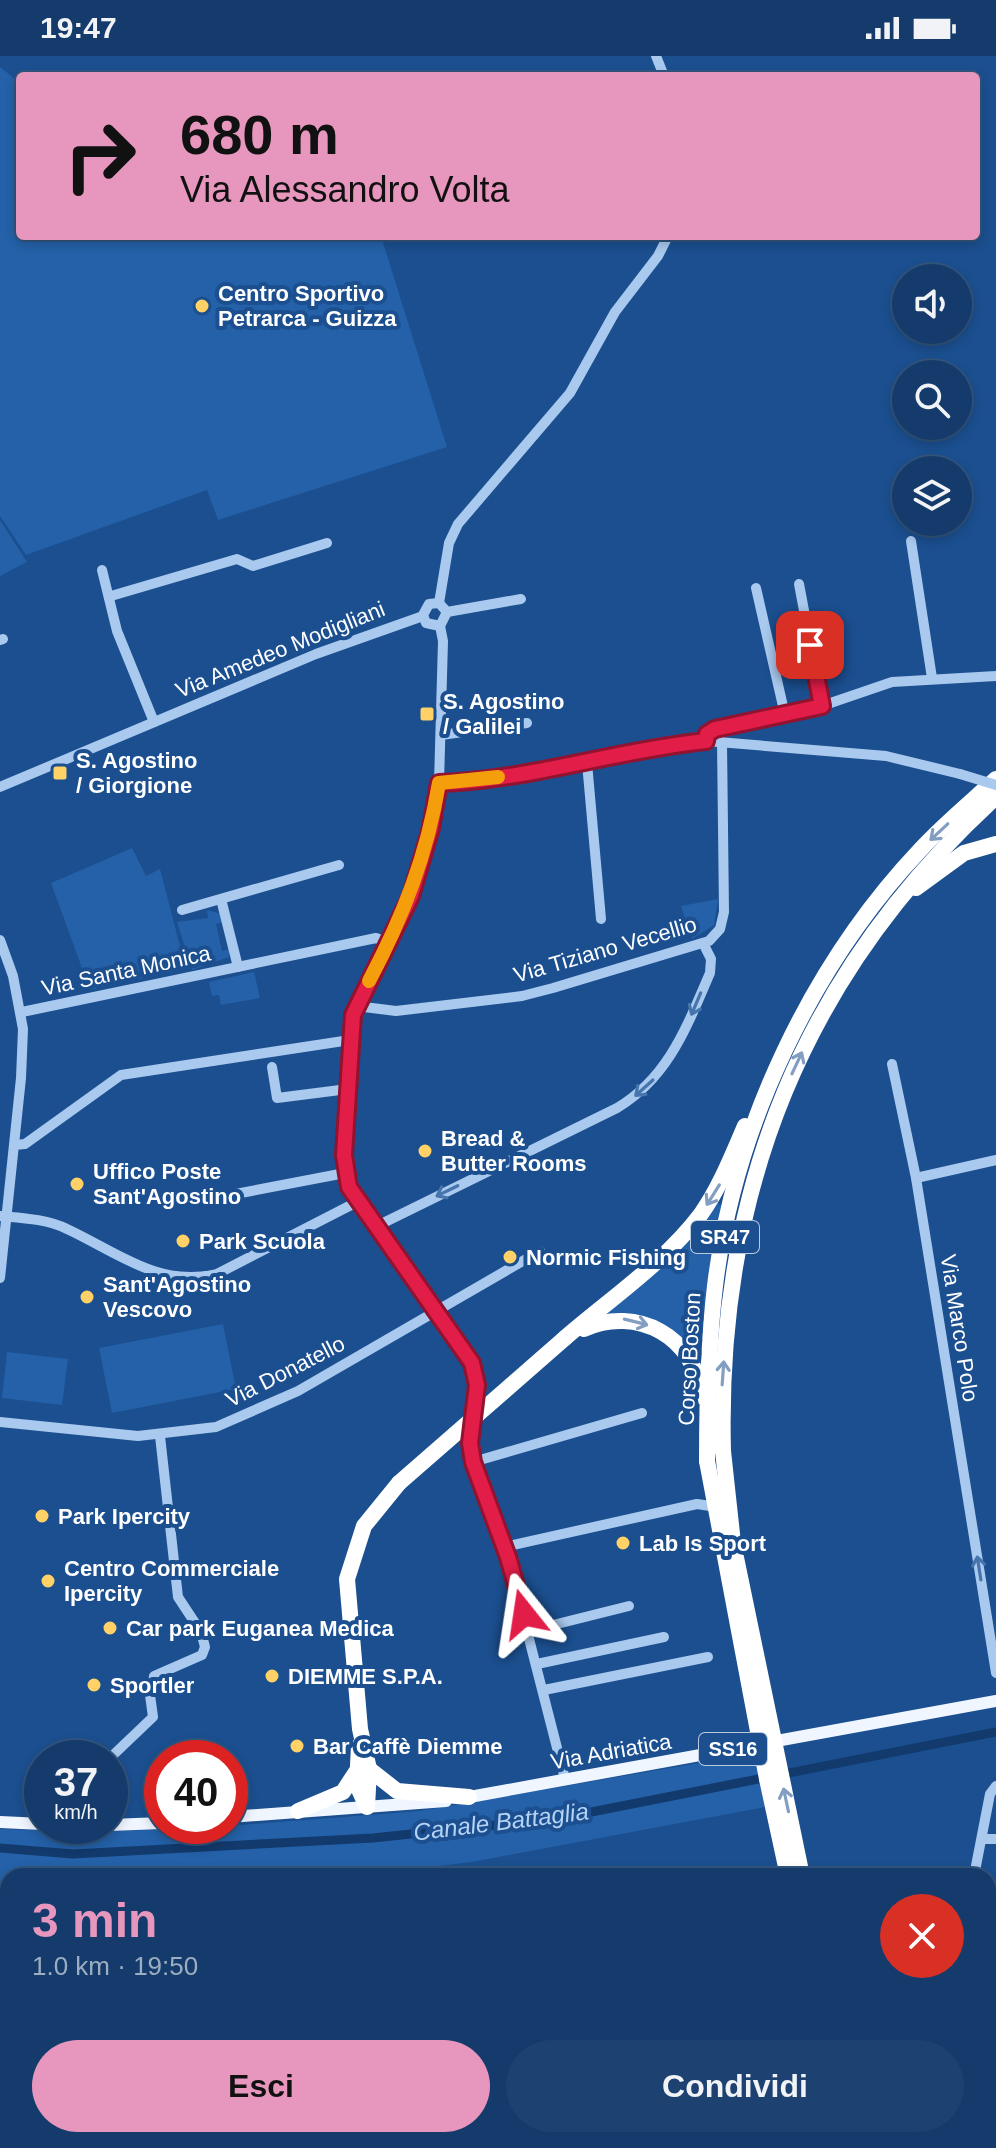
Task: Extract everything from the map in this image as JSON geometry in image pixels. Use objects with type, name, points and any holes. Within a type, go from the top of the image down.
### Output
[{"type":"highway","name":"Corso Boston","points":[[786,1868],[707,1461],[707,1403],[715,1283],[734,1195],[758,1115],[795,1024],[832,961],[890,884],[921,848],[996,782]]},
{"type":"highway","name":"Corso Boston","points":[[800,1868],[733,1543],[723,1451],[722,1395],[732,1284],[746,1202],[766,1135],[815,1026],[889,909],[933,857],[996,797]]},
{"type":"highway","points":[[889,909],[964,853],[996,844]]},
{"type":"highway","name":"SR47","points":[[367,1807],[347,1611],[347,1579],[364,1526],[399,1483],[667,1250],[700,1214],[722,1179],[773,1063],[795,1024]]},
{"type":"highway","name":"SR47","points":[[565,1338],[600,1321],[622,1319],[653,1326],[678,1342],[695,1366],[700,1383],[701,1430],[707,1461]]},
{"type":"highway","points":[[298,1811],[343,1792],[363,1770],[397,1791],[469,1797]]},
{"type":"main road","name":"Via Adriatica","points":[[248,1815],[469,1797],[996,1701]]},
{"type":"main road","points":[[0,1822],[24,1823]]},
{"type":"street","points":[[565,1779],[529,1631],[504,1547],[473,1462],[470,1443],[477,1401],[476,1374],[463,1350],[357,1202],[345,1173],[350,1040],[356,1006],[411,896],[431,828],[439,783],[443,641],[440,626],[449,543],[472,506],[570,393],[615,312],[658,256],[666,240]]},
{"type":"street","points":[[911,541],[932,678]]},
{"type":"street","points":[[111,596],[237,559],[253,566],[327,543]]},
{"type":"street","name":"Via Amedeo Modigliani","points":[[102,570],[111,596],[117,631],[154,722]]},
{"type":"street","points":[[799,584],[822,706]]},
{"type":"street","points":[[756,588],[785,715]]},
{"type":"street","points":[[443,608],[521,599]]},
{"type":"street","name":"Via Amedeo Modigliani","points":[[0,787],[316,654],[423,616],[429,604],[443,608]]},
{"type":"street","points":[[423,616],[430,626],[440,626]]},
{"type":"street","points":[[706,741],[707,734],[715,729],[822,706],[892,682],[996,676]]},
{"type":"street","points":[[441,735],[527,723]]},
{"type":"street","points":[[439,783],[469,782],[706,741],[886,756],[996,782]]},
{"type":"street","name":"Via Tiziano Vecellio","points":[[356,1006],[396,1011],[522,996],[703,943],[717,934],[724,912],[722,742]]},
{"type":"street","points":[[587,763],[601,919]]},
{"type":"street","points":[[182,910],[339,865]]},
{"type":"street","name":"Via Santa Monica","points":[[221,899],[238,967]]},
{"type":"street","name":"Via Santa Monica","points":[[22,1012],[376,938],[389,943]]},
{"type":"street","points":[[0,940],[22,1012],[21,1078],[3,1216],[0,1278]]},
{"type":"street","points":[[375,1227],[617,1108],[643,1090],[673,1054],[710,973],[711,959],[703,943]]},
{"type":"street","points":[[14,1145],[25,1144],[121,1075],[350,1040]]},
{"type":"street","name":"Via Marco Polo","points":[[892,1064],[916,1178],[996,1673]]},
{"type":"street","points":[[272,1067],[277,1098],[348,1089]]},
{"type":"street","points":[[916,1178],[996,1160]]},
{"type":"street","points":[[225,1196],[345,1173]]},
{"type":"street","points":[[3,1216],[65,1227],[154,1273],[201,1278],[217,1274],[357,1202]]},
{"type":"street","name":"Via Donatello","points":[[2,1420],[120,1435],[160,1436],[216,1427],[250,1415],[540,1251]]},
{"type":"street","points":[[473,1462],[642,1413]]},
{"type":"street","points":[[128,1741],[153,1717],[150,1695],[154,1676],[202,1655],[205,1647],[201,1632],[178,1597],[160,1436]]},
{"type":"street","points":[[504,1547],[697,1504],[721,1507]]},
{"type":"street","points":[[529,1631],[629,1606]]},
{"type":"street","points":[[537,1664],[664,1637]]},
{"type":"street","points":[[544,1690],[708,1657]]},
{"type":"street","points":[[976,1868],[990,1794],[996,1786]]},
{"type":"street","points":[[982,1839],[996,1839]]},
{"type":"shaded area","name":"Centro Sportivo Petrarca - Guizza","points":[[0,67],[16,80],[16,240],[382,240],[447,447],[218,520],[207,490],[26,555],[0,516]]},
{"type":"shaded area","points":[[0,520],[27,562],[0,576]]},
{"type":"shaded area","points":[[132,848],[146,876],[160,869],[186,969],[90,990],[51,883]]},
{"type":"shaded area","points":[[718,899],[714,925],[692,939],[681,906]]},
{"type":"shaded area","points":[[207,910],[221,914],[222,922],[216,924],[222,951],[229,949],[229,957],[192,970],[177,922],[208,918]]},
{"type":"shaded area","points":[[254,972],[260,998],[221,1005],[219,995],[212,996],[209,982]]},
{"type":"shaded area","points":[[714,1200],[722,1206],[707,1284],[698,1367],[655,1321],[567,1337]]},
{"type":"shaded area","points":[[223,1324],[236,1389],[112,1413],[99,1348]]},
{"type":"shaded area","points":[[7,1352],[68,1359],[62,1405],[2,1398]]},
{"type":"shaded area","points":[[757,1753],[770,1806],[472,1862],[422,1868],[0,1868],[0,1829],[24,1830],[24,1844],[128,1844],[128,1831],[144,1830],[144,1844],[248,1844],[248,1824],[420,1811]]},
{"type":"waterway","name":"Canale Battaglia","points":[[0,1848],[73,1854],[373,1838],[561,1818],[996,1732]]},
{"type":"slow traffic","points":[[369,981],[411,896],[431,828],[439,783],[498,777]]},
{"type":"place","name":"Centro Sportivo Petrarca - Guizza","points":[[202,306]]},
{"type":"place","name":"S. Agostino / Galilei","points":[[427,714]]},
{"type":"place","name":"S. Agostino / Giorgione","points":[[60,773]]},
{"type":"place","name":"Bread & Butter Rooms","points":[[425,1151]]},
{"type":"place","name":"Uffico Poste Sant'Agostino","points":[[77,1184]]},
{"type":"place","name":"Park Scuola","points":[[183,1241]]},
{"type":"place","name":"Normic Fishing","points":[[510,1257]]},
{"type":"place","name":"Sant'Agostino Vescovo","points":[[87,1297]]},
{"type":"place","name":"Park Ipercity","points":[[42,1516]]},
{"type":"place","name":"Lab Is Sport","points":[[623,1543]]},
{"type":"place","name":"Centro Commerciale Ipercity","points":[[48,1581]]},
{"type":"place","name":"Car park Euganea Medica","points":[[110,1628]]},
{"type":"place","name":"DIEMME S.P.A.","points":[[272,1676]]},
{"type":"place","name":"Sportler","points":[[94,1685]]},
{"type":"place","name":"Bar Caffè Diemme","points":[[297,1746]]},
{"type":"route","points":[[524,1614],[508,1557],[473,1462],[470,1443],[477,1385],[472,1363],[357,1202],[345,1173],[353,1015],[411,896],[431,828],[439,783],[469,782],[567,767],[674,744],[706,741],[707,734],[715,729],[822,706],[810,645]]}]
